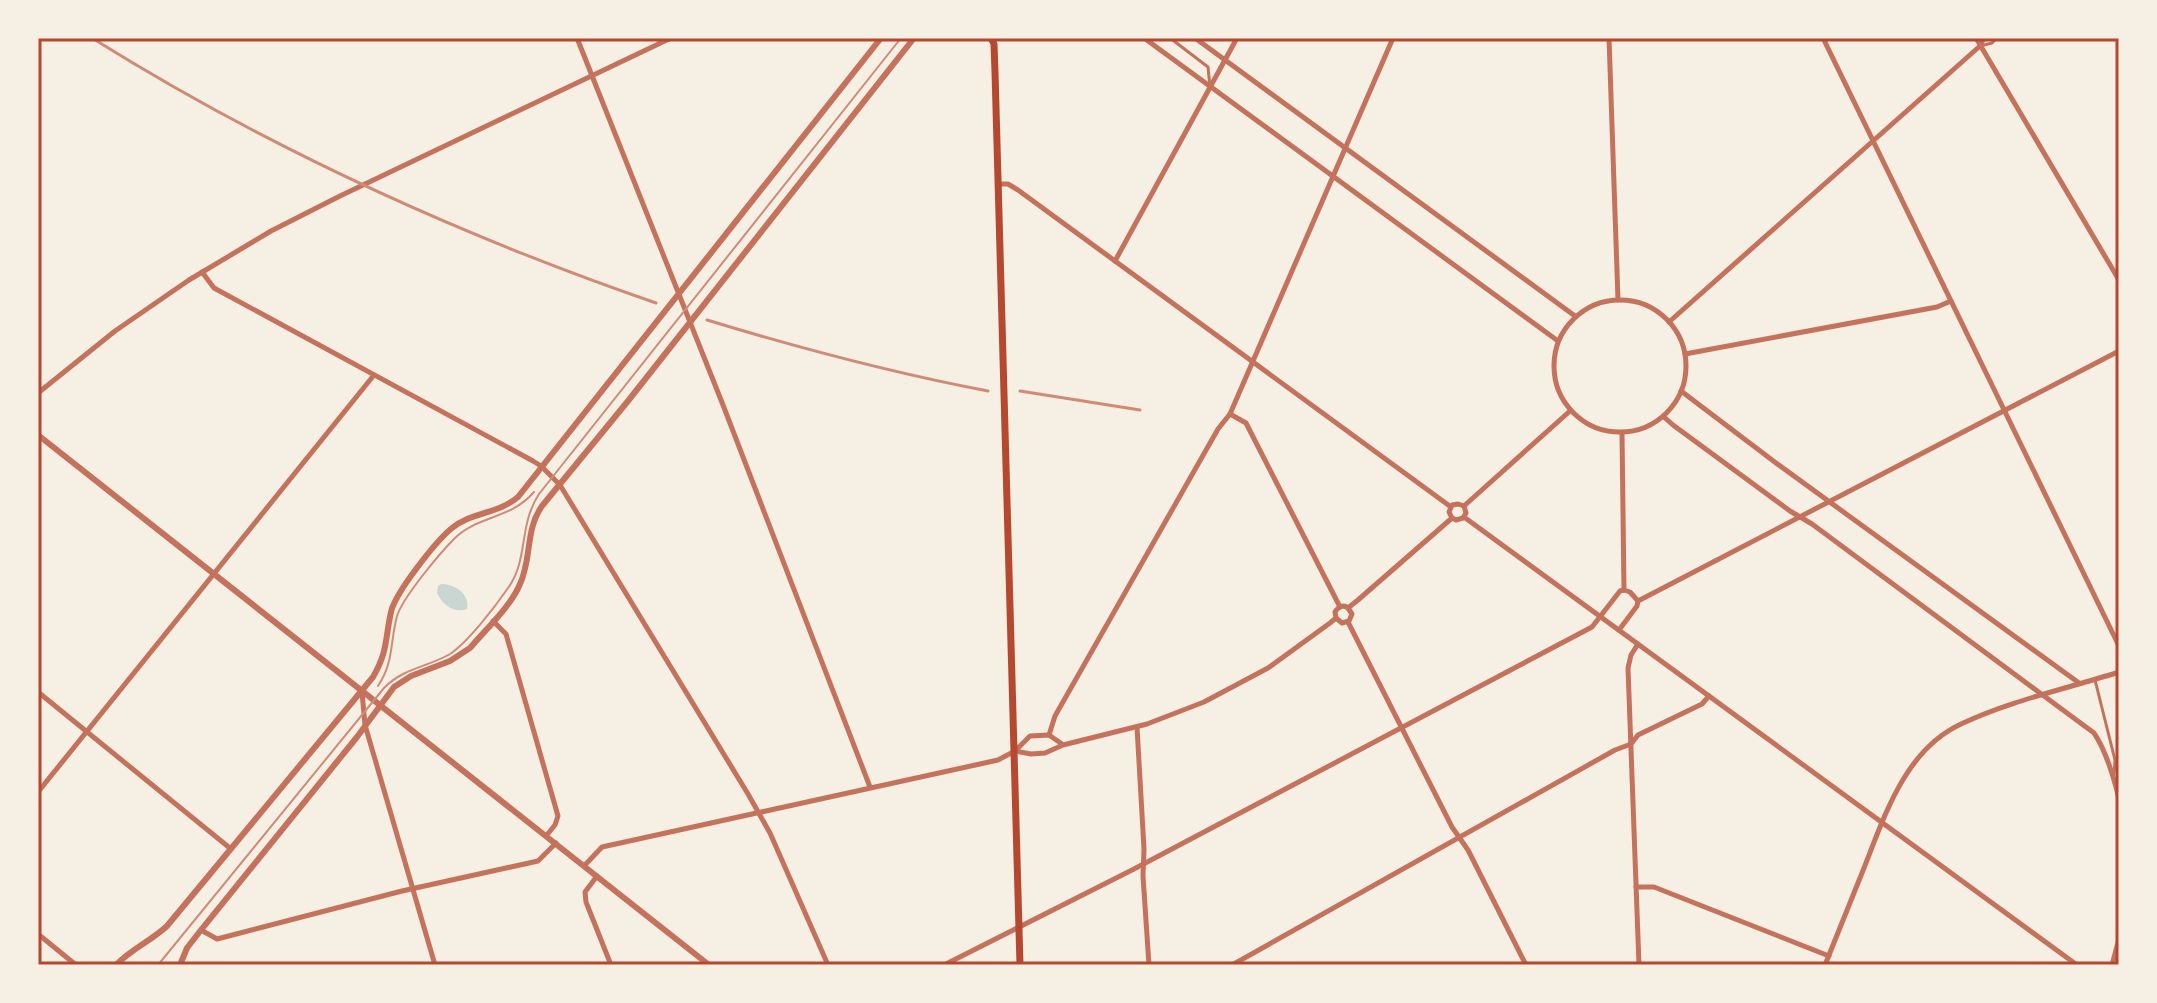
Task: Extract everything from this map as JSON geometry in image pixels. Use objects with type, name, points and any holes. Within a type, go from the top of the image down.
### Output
[{"type":"main road","points":[[994,40],[1020,965]]},
{"type":"street","points":[[577,38],[870,787]]},
{"type":"street","points":[[38,393],[115,331],[202,272],[271,231],[671,38]]},
{"type":"street","points":[[116,965],[167,926],[373,677],[384,658],[391,611],[405,584],[452,528],[505,507],[518,497],[881,38]]},
{"type":"street","points":[[180,965],[187,948],[394,687],[411,676],[461,655],[516,592],[521,583],[535,515],[914,38]]},
{"type":"street","points":[[1144,38],[1558,341]]},
{"type":"street","points":[[1195,38],[1575,316]]},
{"type":"street","points":[[1115,261],[1237,38]]},
{"type":"street","points":[[1049,735],[1055,716],[1086,659],[1218,429],[1230,414],[1393,38]]},
{"type":"street","points":[[1609,38],[1618,300]]},
{"type":"street","points":[[1823,38],[2119,646]]},
{"type":"street","points":[[1976,38],[2119,280]]},
{"type":"street","points":[[1669,322],[1980,46],[1984,38]]},
{"type":"street","points":[[998,184],[1008,184],[1451,507]]},
{"type":"street","points":[[202,272],[214,288],[541,466],[560,485],[770,833],[828,965]]},
{"type":"street","points":[[1618,300],[1644,305],[1669,322],[1680,338],[1686,373],[1674,405],[1664,417],[1640,429],[1622,433],[1584,423],[1570,411],[1555,383],[1553,362],[1558,341],[1575,316],[1618,300]]},
{"type":"street","points":[[1685,354],[1937,307],[1951,301]]},
{"type":"street","points":[[1619,630],[1638,601],[2119,351]]},
{"type":"street","points":[[38,792],[374,375]]},
{"type":"street","points":[[1681,391],[2079,683]]},
{"type":"street","points":[[1464,506],[1570,411]]},
{"type":"street","points":[[1230,414],[1246,423],[1340,607]]},
{"type":"street","points":[[1664,417],[2094,733],[2101,743],[2119,799]]},
{"type":"street","points":[[1622,433],[1624,590]]},
{"type":"street","points":[[38,435],[709,965]]},
{"type":"street","points":[[1456,504],[1464,506],[1464,517],[1458,520],[1452,518],[1449,512],[1451,507],[1456,504]]},
{"type":"street","points":[[1464,517],[2077,965]]},
{"type":"street","points":[[1340,607],[1348,608],[1452,518]]},
{"type":"street","points":[[944,965],[1592,627],[1620,591],[1630,592],[1638,601]]},
{"type":"street","points":[[1340,607],[1335,612],[1336,618],[1342,623],[1348,622]]},
{"type":"street","points":[[1348,608],[1352,614],[1348,622]]},
{"type":"street","points":[[1015,751],[1045,753],[1063,745],[1137,727],[1204,702],[1268,668],[1336,618]]},
{"type":"street","points":[[493,621],[506,634],[558,816],[546,836]]},
{"type":"street","points":[[1348,622],[1526,965]]},
{"type":"street","points":[[1638,644],[1628,668],[1639,965]]},
{"type":"street","points":[[1825,965],[1882,822],[1903,778],[1931,745],[1959,725],[2042,694],[2119,672]]},
{"type":"street","points":[[362,690],[365,725],[435,965]]},
{"type":"street","points":[[38,692],[231,849]]},
{"type":"street","points":[[1232,965],[1615,750],[1631,744],[1638,735],[1702,704],[1709,696]]},
{"type":"street","points":[[1137,727],[1149,965]]},
{"type":"street","points":[[584,866],[602,847],[998,760],[1015,751],[1030,736],[1049,735],[1063,745]]},
{"type":"street","points":[[201,930],[217,939],[538,861],[556,843]]},
{"type":"street","points":[[597,876],[585,892],[586,902],[611,965]]},
{"type":"street","points":[[1636,887],[1654,887],[1829,956]]},
{"type":"street","points":[[38,934],[76,965]]},
{"type":"street","points":[[2112,965],[2119,939]]},
{"type":"lane","points":[[1170,38],[1208,67],[1210,87]]},
{"type":"lane","points":[[1980,46],[1997,38]]},
{"type":"lane","points":[[1208,67],[1225,60]]},
{"type":"lane","points":[[2095,679],[2115,760],[2114,778]]},
{"type":"shaded area","points":[[441,584],[464,594],[467,609],[453,609],[445,604],[437,593]]},
{"type":"tram line","points":[[158,965],[384,688],[399,676],[450,654],[489,614],[519,566],[528,518],[539,494],[901,38]]},
{"type":"tram line","points":[[378,686],[389,660],[397,616],[432,564],[464,531],[505,513],[534,492]]},
{"type":"railway","points":[[92,38],[227,116],[366,186],[510,248],[656,303]]},
{"type":"railway","points":[[707,320],[846,359],[988,391]]},
{"type":"railway","points":[[1020,391],[1140,410]]}]
